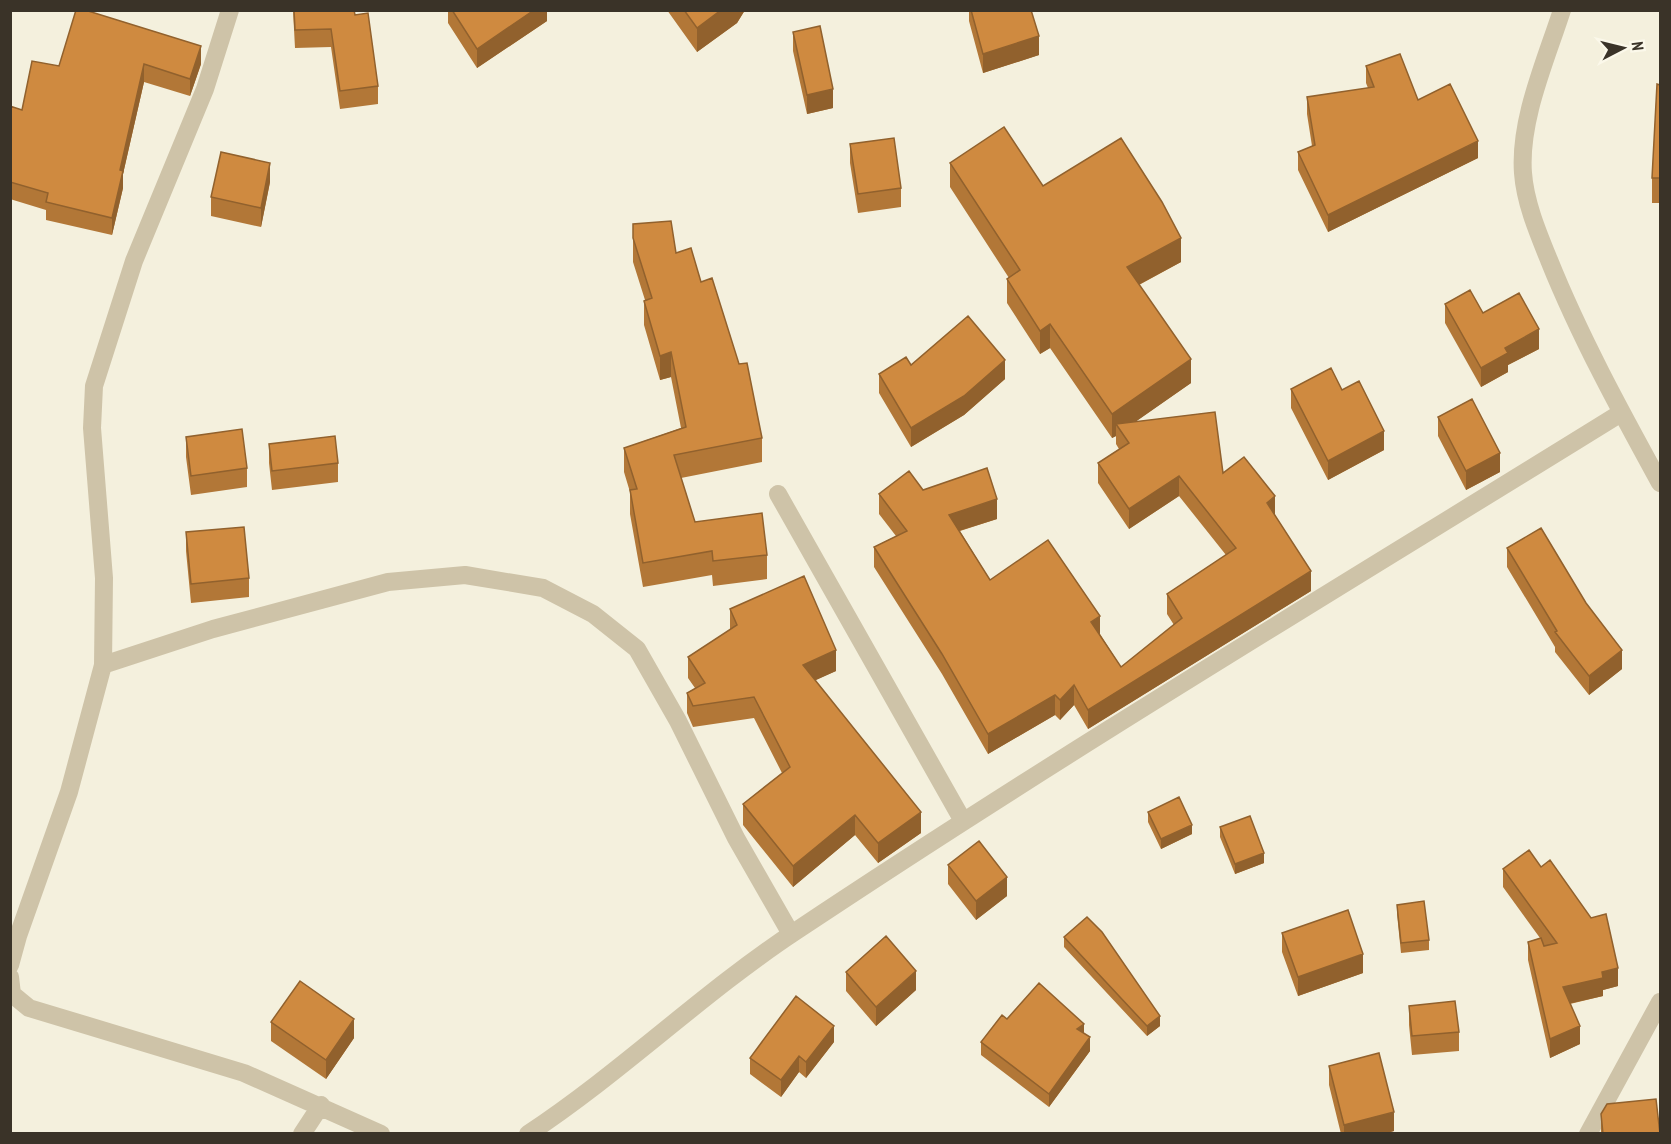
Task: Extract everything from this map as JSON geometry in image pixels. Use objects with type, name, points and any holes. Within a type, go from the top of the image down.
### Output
[{"type":"street","points":[[10,965],[69,792],[103,665],[104,578],[92,428],[94,386],[134,261],[205,89],[230,10]]},
{"type":"street","points":[[1562,10],[1528,115],[1523,173],[1537,230],[1563,294],[1621,413],[1660,483]]},
{"type":"street","points":[[528,1134],[580,1099],[717,989],[791,934],[963,821],[1621,413]]},
{"type":"street","points":[[778,494],[963,821]]},
{"type":"street","points":[[103,665],[213,629],[388,582],[465,575],[543,588],[593,614],[637,649],[678,721],[721,809],[791,934]]},
{"type":"street","points":[[10,977],[12,994],[29,1008],[244,1073],[321,1105],[381,1134]]},
{"type":"street","points":[[1588,1134],[1660,1002]]},
{"type":"street","points":[[302,1134],[321,1105]]},
{"type":"building","points":[[76,10],[85,10],[201,46],[190,79],[144,64],[120,170],[123,171],[112,218],[46,202],[48,193],[10,182],[10,106],[22,110],[32,61],[59,66]]},
{"type":"building","points":[[294,10],[354,10],[355,15],[368,13],[378,86],[340,91],[331,29],[295,30]]},
{"type":"building","points":[[452,10],[534,10],[477,49]]},
{"type":"building","points":[[684,10],[721,10],[697,28]]},
{"type":"building","points":[[971,10],[1031,10],[1039,36],[983,54]]},
{"type":"building","points":[[820,26],[833,89],[807,95],[793,32]]},
{"type":"building","points":[[1400,54],[1418,100],[1450,84],[1478,141],[1328,215],[1298,152],[1315,145],[1307,97],[1374,87],[1366,66]]},
{"type":"building","points":[[1657,84],[1660,85],[1660,178],[1652,178]]},
{"type":"building","points":[[1004,127],[1043,186],[1121,138],[1162,202],[1181,238],[1127,267],[1191,359],[1112,414],[1050,324],[1040,331],[1007,279],[1020,270],[950,163]]},
{"type":"building","points":[[894,138],[901,188],[858,194],[850,144]]},
{"type":"building","points":[[221,152],[270,163],[261,208],[211,197]]},
{"type":"building","points":[[671,221],[676,253],[691,248],[701,282],[712,278],[739,364],[747,363],[762,438],[674,455],[695,522],[762,513],[767,555],[713,561],[712,551],[643,563],[630,490],[637,489],[624,448],[686,427],[671,352],[660,356],[644,301],[652,298],[633,238],[633,224]]},
{"type":"building","points":[[1470,290],[1483,313],[1519,293],[1539,329],[1505,348],[1508,353],[1481,368],[1445,304]]},
{"type":"building","points":[[968,316],[1005,360],[964,396],[911,428],[879,374],[906,357],[911,365]]},
{"type":"building","points":[[1331,368],[1342,390],[1359,381],[1384,431],[1328,461],[1291,389]]},
{"type":"building","points":[[1472,399],[1500,453],[1466,471],[1438,417]]},
{"type":"building","points":[[1215,412],[1223,473],[1244,457],[1275,496],[1267,503],[1311,571],[1088,710],[1074,685],[1060,700],[1055,695],[988,734],[942,654],[874,547],[907,531],[879,494],[909,471],[923,490],[987,468],[997,499],[949,515],[990,580],[1048,540],[1100,616],[1091,622],[1121,667],[1182,618],[1167,594],[1236,548],[1179,476],[1129,509],[1098,463],[1129,443],[1116,424]]},
{"type":"building","points":[[242,429],[247,468],[191,476],[186,437]]},
{"type":"building","points":[[335,436],[338,463],[272,471],[269,444]]},
{"type":"building","points":[[244,527],[249,578],[191,584],[186,532]]},
{"type":"building","points":[[1541,528],[1586,603],[1622,650],[1589,676],[1555,632],[1557,631],[1507,548]]},
{"type":"building","points":[[804,576],[836,650],[803,665],[921,812],[878,843],[855,815],[793,866],[743,804],[790,767],[754,697],[693,706],[687,693],[705,683],[688,657],[737,625],[730,609]]},
{"type":"building","points":[[1179,797],[1192,825],[1161,839],[1148,812]]},
{"type":"building","points":[[1250,816],[1264,853],[1235,864],[1220,827]]},
{"type":"building","points":[[979,841],[1007,877],[976,901],[948,865]]},
{"type":"building","points":[[1529,850],[1541,867],[1550,860],[1591,918],[1606,914],[1618,968],[1602,972],[1603,978],[1563,987],[1580,1026],[1550,1039],[1528,942],[1541,938],[1544,946],[1557,943],[1503,869]]},
{"type":"building","points":[[1424,901],[1429,940],[1401,943],[1397,905]]},
{"type":"building","points":[[1348,910],[1363,954],[1298,977],[1282,933]]},
{"type":"building","points":[[1087,917],[1102,932],[1160,1016],[1147,1026],[1064,937]]},
{"type":"building","points":[[886,936],[916,971],[876,1007],[846,972]]},
{"type":"building","points":[[300,981],[354,1019],[326,1060],[271,1022]]},
{"type":"building","points":[[1039,983],[1084,1024],[1077,1029],[1090,1037],[1049,1094],[981,1042],[1002,1015],[1007,1019]]},
{"type":"building","points":[[796,996],[834,1026],[806,1062],[799,1056],[781,1080],[750,1058]]},
{"type":"building","points":[[1455,1001],[1459,1032],[1412,1036],[1409,1006]]},
{"type":"building","points":[[1379,1053],[1394,1112],[1344,1125],[1329,1066]]},
{"type":"building","points":[[1656,1099],[1660,1134],[1603,1134],[1601,1114],[1607,1104]]}]
